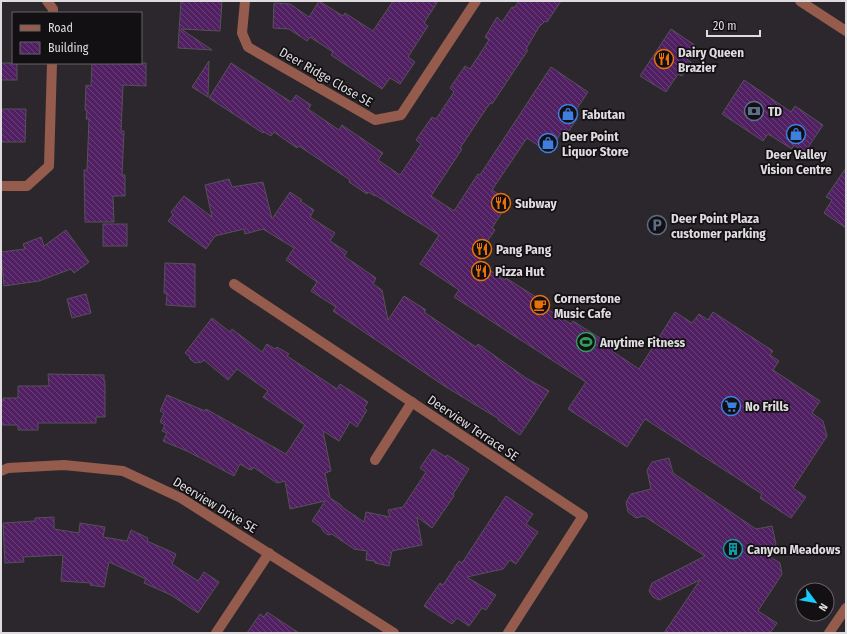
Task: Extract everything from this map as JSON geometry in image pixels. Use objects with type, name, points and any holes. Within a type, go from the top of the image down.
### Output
[{"type":"street","points":[[47,1],[53,9],[53,12]]},
{"type":"street","name":"Deer Ridge Close SE","points":[[245,1],[242,33],[248,47],[375,120],[401,115],[476,1]]},
{"type":"street","points":[[800,1],[846,31]]},
{"type":"street","points":[[1,186],[27,186],[49,166],[52,64]]},
{"type":"street","name":"Deerview Terrace SE","points":[[234,284],[583,516],[508,633]]},
{"type":"street","points":[[376,460],[412,402]]},
{"type":"street","name":"Deerview Drive SE","points":[[1,471],[8,468],[64,464],[123,471],[181,498],[394,633]]},
{"type":"street","points":[[216,633],[269,553]]},
{"type":"street","points":[[829,633],[846,608]]},
{"type":"building","points":[[181,1],[222,1],[220,31],[181,29],[212,50],[178,48]]},
{"type":"building","points":[[319,1],[343,16],[345,13],[373,31],[393,1],[438,1],[424,23],[428,26],[408,57],[415,62],[400,84],[390,78],[382,89],[331,55],[333,52],[310,37],[307,41],[289,29],[273,28],[274,3],[290,4],[309,17]]},
{"type":"building","points":[[519,1],[561,1],[547,22],[545,21],[539,27],[526,49],[528,50],[492,104],[490,103],[460,148],[462,149],[431,196],[454,211],[478,174],[480,175],[551,67],[588,92],[572,116],[577,119],[568,132],[564,129],[548,152],[527,138],[492,190],[509,201],[492,228],[495,230],[486,243],[490,245],[478,263],[505,280],[506,278],[547,304],[544,307],[571,324],[573,321],[614,347],[612,351],[639,369],[675,312],[692,323],[699,314],[708,320],[713,312],[773,351],[770,355],[779,361],[773,370],[820,401],[812,413],[823,421],[827,436],[793,488],[806,497],[791,518],[760,498],[762,494],[645,419],[627,447],[568,409],[586,382],[454,297],[459,290],[420,264],[439,235],[375,195],[368,192],[367,194],[349,182],[350,180],[299,146],[297,148],[274,132],[271,136],[264,132],[263,133],[209,98],[231,63],[291,102],[296,95],[311,105],[308,109],[339,130],[342,125],[383,153],[378,160],[400,175],[421,144],[416,140],[432,117],[436,119],[454,92],[450,88],[465,66],[470,69],[489,40],[485,37],[497,17],[502,22],[512,7],[514,8]]},
{"type":"building","points":[[671,29],[696,46],[687,60],[691,62],[682,76],[678,74],[666,92],[640,76]]},
{"type":"building","points":[[209,61],[208,97],[192,87]]},
{"type":"building","points":[[1,63],[17,64],[17,80],[1,80]]},
{"type":"building","points":[[146,63],[146,86],[123,85],[121,131],[124,131],[122,175],[125,175],[125,196],[113,196],[114,222],[85,222],[84,170],[87,170],[89,119],[86,119],[87,110],[85,110],[86,85],[91,86],[92,64]]},
{"type":"building","points":[[744,80],[791,112],[795,106],[823,125],[805,152],[794,145],[792,149],[768,134],[763,141],[722,114]]},
{"type":"building","points":[[1,109],[26,109],[25,142],[1,142]]},
{"type":"building","points":[[846,168],[846,228],[824,213],[832,200],[826,197]]},
{"type":"building","points":[[229,179],[232,187],[263,182],[272,219],[290,192],[314,210],[310,217],[335,233],[330,241],[347,252],[344,256],[376,278],[373,284],[382,290],[388,320],[404,296],[426,310],[424,312],[476,347],[478,344],[526,378],[549,391],[520,435],[498,420],[499,419],[446,387],[333,311],[336,307],[311,291],[317,282],[286,260],[294,248],[263,229],[245,234],[244,229],[215,236],[206,249],[168,221],[173,215],[171,212],[184,196],[212,217],[205,185]]},
{"type":"building","points":[[103,224],[127,224],[127,246],[103,246]]},
{"type":"building","points":[[66,230],[89,262],[74,273],[71,269],[39,281],[4,286],[1,252],[25,249],[23,244],[41,237],[44,246]]},
{"type":"building","points":[[165,263],[195,264],[195,307],[166,305],[167,294],[164,293]]},
{"type":"building","points":[[86,294],[91,313],[72,318],[67,299]]},
{"type":"building","points":[[212,318],[230,332],[232,329],[262,352],[267,344],[275,349],[277,347],[289,354],[287,356],[337,389],[340,384],[368,402],[364,408],[367,410],[357,427],[350,422],[339,441],[323,431],[331,471],[325,473],[330,498],[364,522],[366,512],[390,517],[388,510],[403,507],[426,472],[420,468],[433,449],[446,457],[447,455],[469,469],[453,494],[454,496],[432,528],[417,517],[422,545],[392,551],[389,566],[375,563],[375,561],[366,560],[367,551],[354,549],[332,534],[328,535],[321,527],[312,521],[325,501],[290,509],[285,481],[277,483],[253,467],[252,470],[250,468],[250,470],[240,464],[234,476],[189,452],[163,441],[167,433],[162,431],[165,425],[160,422],[164,413],[160,411],[167,395],[205,411],[206,409],[286,454],[305,425],[263,397],[268,391],[237,369],[228,380],[204,360],[202,362],[195,363],[190,359],[185,353]]},
{"type":"building","points":[[48,374],[104,375],[105,417],[96,417],[96,423],[38,423],[38,430],[18,430],[18,425],[1,425],[1,401],[3,401],[3,398],[18,398],[18,386],[49,386]]},
{"type":"building","name":"Canyon Meadows","points":[[669,458],[673,473],[756,529],[772,526],[776,544],[769,556],[780,563],[782,574],[758,611],[777,623],[770,633],[664,633],[700,580],[659,600],[653,597],[649,591],[652,583],[705,556],[644,516],[636,518],[628,512],[626,502],[631,494],[651,489],[647,470],[652,462]]},
{"type":"building","points":[[506,496],[533,514],[526,524],[538,532],[516,564],[510,560],[503,569],[467,577],[496,595],[486,610],[482,608],[469,626],[457,618],[452,624],[424,606],[440,583],[443,585],[459,561],[462,563]]},
{"type":"building","points":[[54,517],[54,529],[79,533],[80,523],[105,527],[103,537],[127,541],[131,530],[148,538],[147,541],[176,554],[172,564],[198,581],[204,572],[219,582],[198,613],[171,595],[144,583],[146,579],[109,562],[104,587],[90,585],[91,583],[61,581],[63,555],[23,557],[24,562],[5,563],[3,523],[35,521],[35,518]]},
{"type":"building","points":[[267,612],[299,633],[247,633],[260,614],[264,617]]},
{"type":"place","name":"Dairy Queen Brazier","points":[[664,59]]},
{"type":"place","name":"TD","points":[[754,111]]},
{"type":"place","name":"Fabutan","points":[[568,114]]},
{"type":"place","name":"Deer Valley Vision Centre","points":[[796,134]]},
{"type":"place","name":"Deer Point Liquor Store","points":[[548,143]]},
{"type":"place","name":"Subway","points":[[501,203]]},
{"type":"place","name":"Deer Point Plaza customer parking","points":[[657,225]]},
{"type":"place","name":"Pang Pang","points":[[482,249]]},
{"type":"place","name":"Pizza Hut","points":[[481,271]]},
{"type":"place","name":"Cornerstone Music Cafe","points":[[540,305]]},
{"type":"place","name":"Anytime Fitness","points":[[586,342]]},
{"type":"place","name":"No Frills","points":[[731,406]]},
{"type":"place","name":"Canyon Meadows","points":[[733,549]]}]
